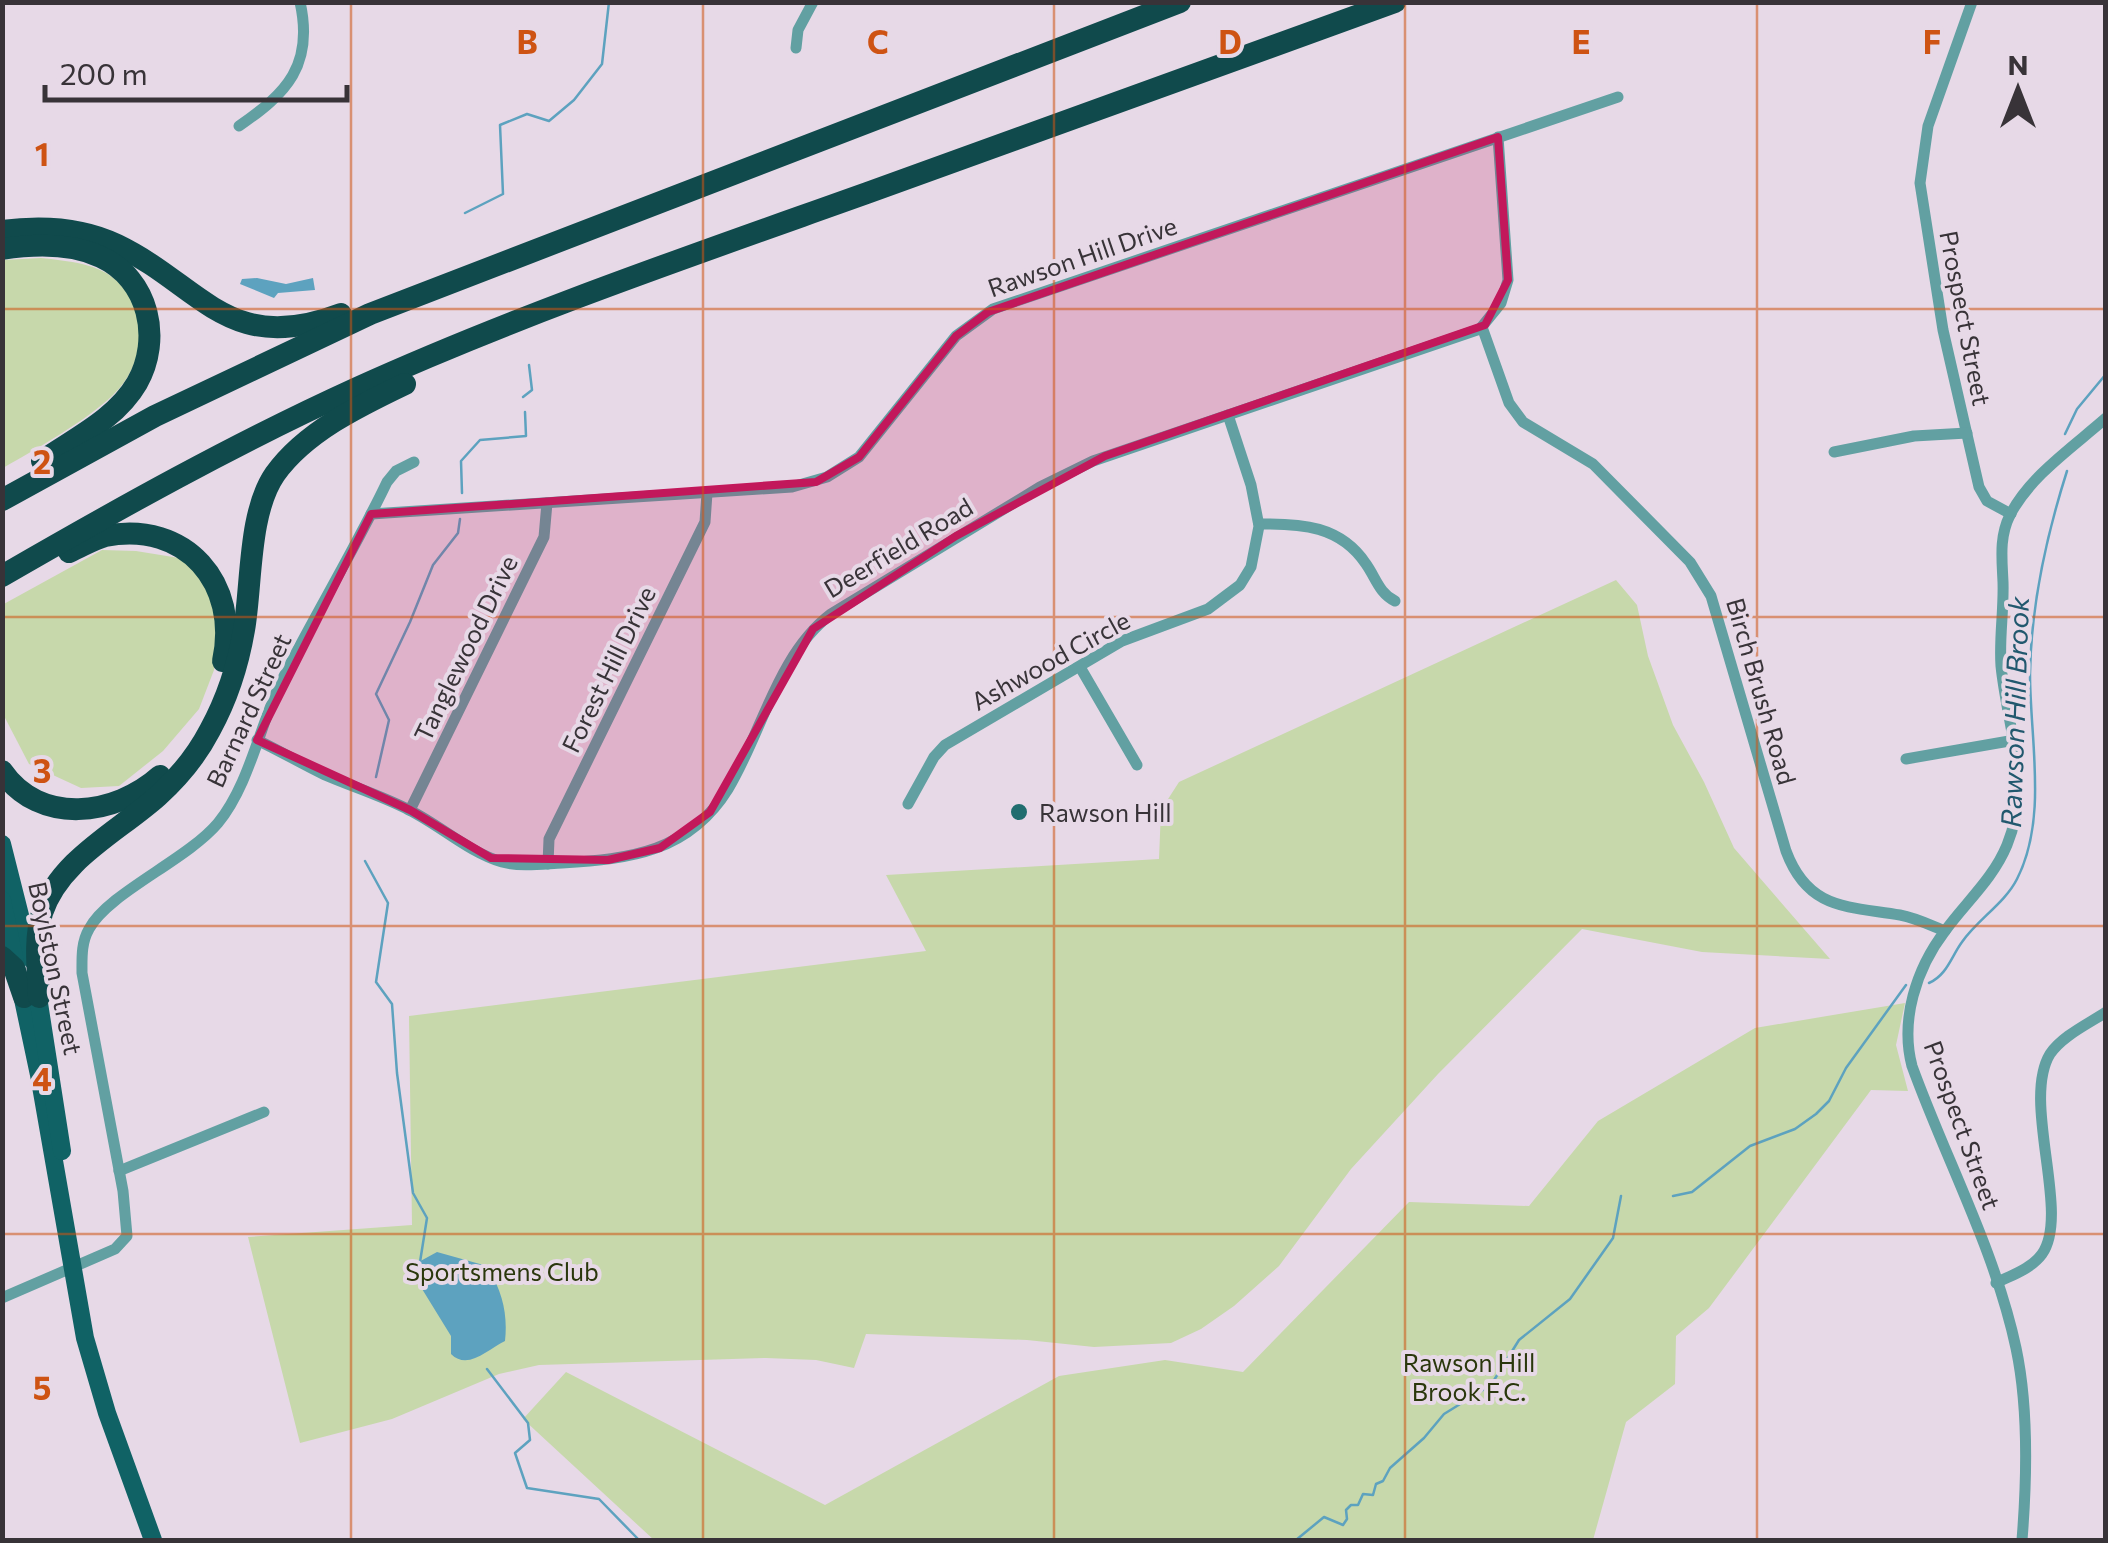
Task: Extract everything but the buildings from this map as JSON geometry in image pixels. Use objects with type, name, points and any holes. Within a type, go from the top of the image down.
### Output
[{"type":"highway","points":[[2,500],[155,416],[290,350],[408,299],[1180,2]]},
{"type":"highway","points":[[2,579],[112,513],[331,401],[537,314],[1395,2]]},
{"type":"highway","points":[[2,232],[46,228],[104,240],[126,250],[214,310],[256,325],[310,324],[354,308],[408,299]]},
{"type":"highway","points":[[2,249],[54,246],[105,259],[138,292],[148,313],[151,332],[143,369],[123,401],[95,427],[2,487]]},
{"type":"highway","points":[[31,997],[39,928],[51,894],[78,861],[180,775],[208,735],[226,699],[244,629],[258,516],[273,478],[290,456],[323,430],[375,398],[508,334],[537,314]]},
{"type":"highway","points":[[2,579],[103,536],[162,538],[178,545],[206,568],[220,594],[227,636],[219,677],[202,721],[176,758],[146,788],[110,804],[68,810],[30,798],[2,770]]},
{"type":"highway","points":[[2,957],[14,968],[31,997]]},
{"type":"main road","name":"Boylston Street","points":[[2,844],[58,1120],[66,1222],[93,1366],[154,1540]]},
{"type":"main road","name":"Boylston Street","points":[[2,900],[31,997]]},
{"type":"street","points":[[239,126],[271,104],[295,74],[304,38],[300,2]]},
{"type":"street","points":[[796,48],[798,30],[813,2]]},
{"type":"street","name":"Prospect Street","points":[[1972,2],[1928,126],[1920,183],[1941,318],[1981,493],[1987,501],[2011,514],[2002,546],[2000,652],[2015,740],[2018,792],[2008,844],[1980,890],[1945,931],[1928,960],[1907,1021],[1907,1042],[1923,1095],[1956,1172],[2009,1319],[2021,1383],[2025,1478],[2022,1540]]},
{"type":"street","name":"Rawson Hill Drive","points":[[372,514],[707,493],[804,484],[828,477],[849,465],[875,439],[956,336],[988,312],[1618,97]]},
{"type":"street","points":[[1482,327],[1501,303],[1508,280],[1498,137]]},
{"type":"street","name":"Deerfield Road","points":[[257,740],[322,774],[410,810],[491,858],[514,864],[548,864],[608,860],[652,851],[681,837],[710,812],[730,784],[792,660],[811,632],[831,614],[1060,476],[1112,454],[1482,327]]},
{"type":"street","name":"Birch Brush Road","points":[[1482,327],[1509,403],[1523,422],[1593,464],[1702,579],[1711,596],[1786,851],[1799,878],[1826,900],[1850,909],[1899,915],[1945,931]]},
{"type":"street","name":"Ashwood Circle","points":[[908,804],[934,757],[946,746],[1122,640],[1208,609],[1226,598],[1251,568],[1259,524],[1251,484],[1228,415]]},
{"type":"street","points":[[2011,514],[2038,480],[2106,418]]},
{"type":"street","points":[[1834,452],[1914,436],[1966,433]]},
{"type":"street","name":"Barnard Street","points":[[74,1269],[115,1250],[126,1236],[119,1172],[82,973],[84,940],[98,916],[193,846],[218,822],[234,796],[279,688],[392,476],[414,462]]},
{"type":"street","name":"Forest Hill Drive","points":[[548,864],[549,839],[705,522],[707,493]]},
{"type":"street","name":"Tanglewood Drive","points":[[410,810],[541,543],[547,527],[547,503]]},
{"type":"street","points":[[1259,524],[1305,524],[1332,534],[1356,550],[1383,594],[1395,601]]},
{"type":"street","points":[[1080,666],[1138,766]]},
{"type":"street","points":[[1906,759],[2015,740]]},
{"type":"street","points":[[1996,1282],[2029,1266],[2048,1242],[2042,1099],[2047,1061],[2067,1038],[2106,1012]]},
{"type":"street","points":[[119,1172],[264,1112]]},
{"type":"street","points":[[2,1298],[74,1269]]},
{"type":"highlighted area","points":[[1498,137],[1508,280],[1485,325],[1105,456],[956,536],[813,629],[710,812],[660,848],[608,860],[491,858],[410,810],[257,740],[371,514],[816,482],[859,457],[956,336],[988,312]]},
{"type":"green space","points":[[41,258],[94,267],[120,284],[136,311],[137,356],[123,383],[102,405],[3,468],[3,260]]},
{"type":"green space","points":[[102,550],[179,558],[206,580],[220,623],[214,670],[199,709],[163,751],[119,786],[81,788],[29,764],[3,714],[2,605]]},
{"type":"green space","name":"Rawson Hill","points":[[1616,580],[1637,605],[1648,656],[1673,725],[1734,848],[1830,959],[1702,952],[1582,929],[1438,1074],[1351,1169],[1279,1266],[1234,1306],[1201,1329],[1171,1343],[1094,1347],[1027,1340],[866,1334],[854,1368],[816,1360],[766,1358],[539,1365],[499,1374],[392,1419],[300,1443],[248,1237],[412,1225],[409,1016],[926,951],[886,875],[1159,859],[1161,810],[1179,782]]},
{"type":"green space","name":"Rawson Hill Brook F.C.","points":[[1905,1003],[1896,1045],[1908,1091],[1871,1090],[1709,1308],[1676,1336],[1675,1384],[1626,1422],[1593,1540],[654,1540],[523,1419],[566,1372],[825,1505],[1059,1376],[1165,1360],[1243,1372],[1409,1202],[1529,1206],[1598,1121],[1755,1028]]},
{"type":"water","points":[[313,278],[315,290],[278,293],[274,298],[240,284],[242,279],[286,284]]},
{"type":"water","points":[[437,1252],[487,1266],[500,1293],[506,1321],[505,1341],[471,1359],[458,1359],[451,1354],[451,1336],[419,1284],[415,1264]]},
{"type":"waterway","name":"Rawson Hill Brook","points":[[465,213],[503,194],[500,125],[527,114],[549,121],[574,100],[602,64],[609,2]]},
{"type":"waterway","name":"Rawson Hill Brook","points":[[523,397],[532,390],[529,365]]},
{"type":"waterway","name":"Rawson Hill Brook","points":[[2065,434],[2077,409],[2106,374]]},
{"type":"waterway","name":"Rawson Hill Brook","points":[[462,493],[461,461],[480,440],[526,436],[525,412]]},
{"type":"waterway","name":"Rawson Hill Brook","points":[[1929,983],[2012,888],[2026,855],[2035,805],[2030,674],[2033,622],[2046,546],[2067,471]]},
{"type":"waterway","name":"Rawson Hill Brook","points":[[376,777],[389,720],[376,694],[433,565],[458,533],[460,519]]},
{"type":"waterway","name":"Rawson Hill Brook","points":[[365,861],[388,903],[376,982],[392,1004],[413,1193],[427,1218],[420,1262]]},
{"type":"waterway","name":"Rawson Hill Brook","points":[[1673,1196],[1692,1192],[1750,1146],[1795,1129],[1816,1114],[1829,1101],[1846,1068],[1906,985]]},
{"type":"waterway","name":"Rawson Hill Brook","points":[[1296,1540],[1324,1517],[1343,1525],[1346,1510],[1358,1505],[1363,1494],[1373,1495],[1376,1484],[1383,1481],[1390,1468],[1444,1414],[1491,1385],[1519,1340],[1570,1299],[1613,1238],[1621,1196]]},
{"type":"waterway","name":"Rawson Hill Brook","points":[[487,1369],[528,1423],[530,1440],[515,1453],[527,1488],[599,1499],[639,1540]]},
{"type":"place","name":"Rawson Hill","points":[[1019,812]]},
{"type":"park label","name":"Sportsmens Club","points":[[502,1271]]}]
